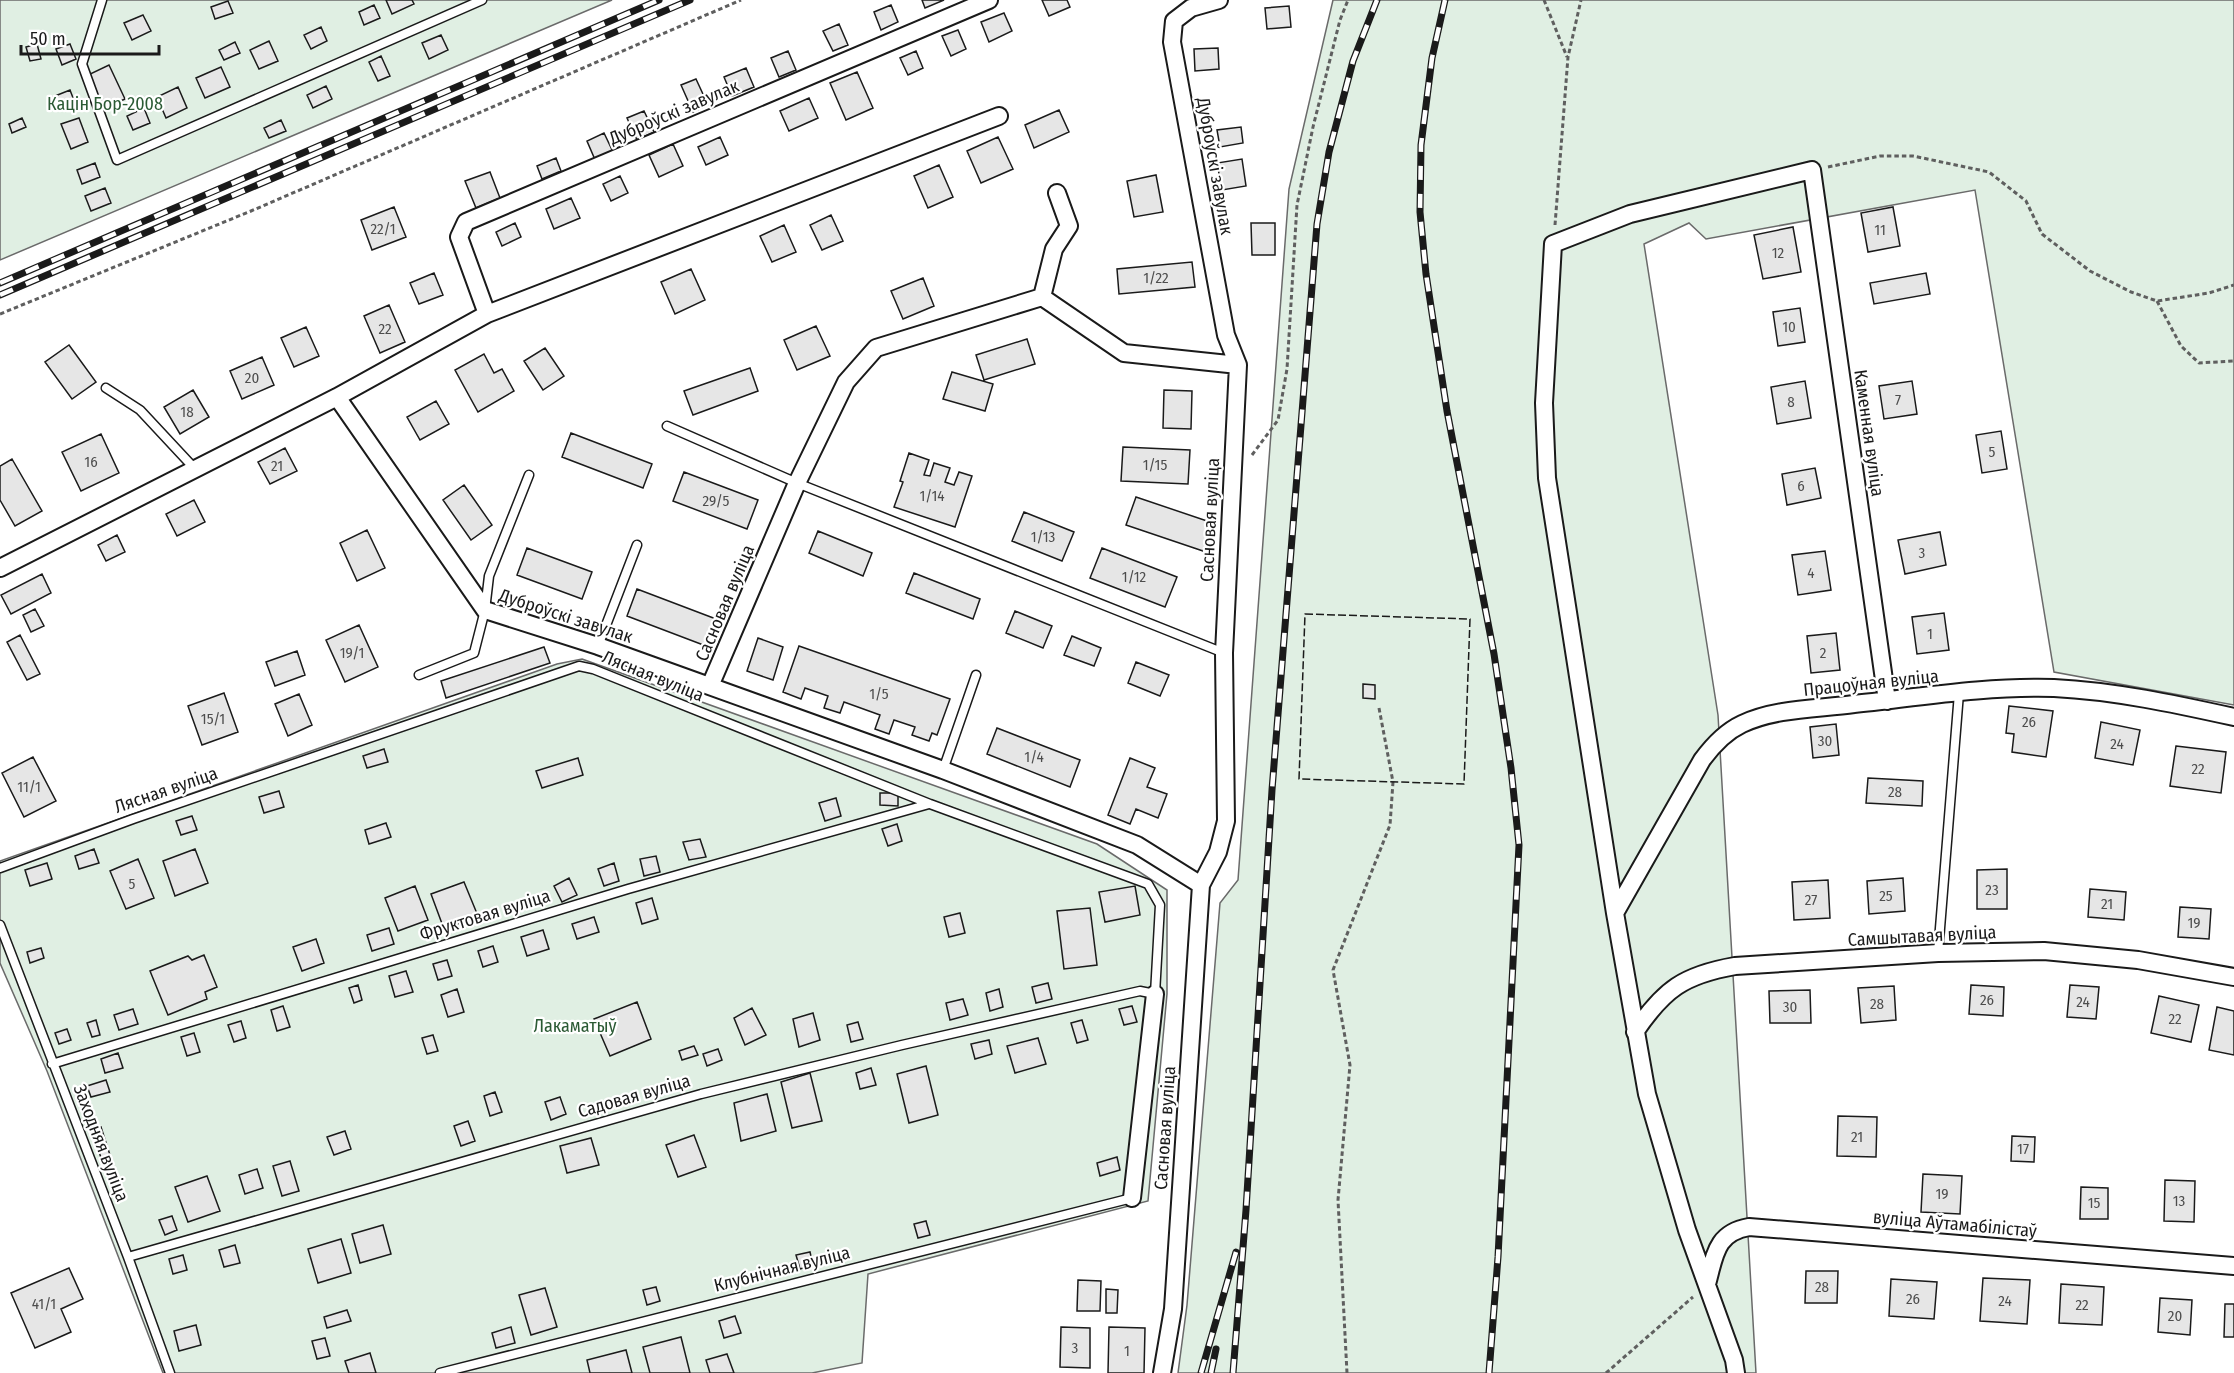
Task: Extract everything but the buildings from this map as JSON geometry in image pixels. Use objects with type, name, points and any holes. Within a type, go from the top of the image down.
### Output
[{"type":"street","name":"Дуброўскі завулак","points":[[487,315],[459,237],[466,222],[989,0]]},
{"type":"street","name":"Дуброўскі завулак","points":[[1219,0],[1191,8],[1174,21],[1172,42],[1226,335],[1238,365]]},
{"type":"street","points":[[0,568],[337,397],[487,315],[999,116]]},
{"type":"street","points":[[1736,1373],[1734,1360],[1687,1230],[1647,1094],[1615,913],[1547,478],[1544,403],[1553,244],[1629,214],[1812,170]]},
{"type":"street","name":"Каменная вуліца","points":[[1812,170],[1887,701]]},
{"type":"street","points":[[1058,193],[1069,226],[1054,249],[1042,297],[1124,353],[1238,365]]},
{"type":"street","name":"Сасновая вуліца","points":[[1042,297],[876,348],[846,382],[797,483],[710,686],[943,770],[1137,845],[1201,885]]},
{"type":"street","name":"Сасновая вуліца","points":[[1162,1373],[1173,1309],[1201,885],[1218,852],[1226,820],[1224,653],[1238,365]]},
{"type":"street","name":"Дуброўскі завулак","points":[[337,397],[485,610],[598,646],[710,686]]},
{"type":"street","name":"Працоўная вуліца","points":[[1615,913],[1702,760],[1714,744],[1742,724],[1776,714],[2023,688],[2089,691],[2159,701],[2234,717]]},
{"type":"street","name":"Самшытавая вуліца","points":[[1635,1032],[1664,994],[1685,980],[1708,970],[1735,966],[1938,953],[2044,951],[2138,960],[2234,977]]},
{"type":"street","points":[[1132,1197],[1155,994]]},
{"type":"street","name":"вуліца Аўтамабілістаў","points":[[1707,1284],[1718,1246],[1723,1239],[1730,1233],[1749,1227],[2234,1266]]},
{"type":"lane","points":[[102,0],[82,64],[117,160],[482,0]]},
{"type":"lane","points":[[106,388],[140,410],[195,469]]},
{"type":"lane","points":[[667,426],[797,483],[1224,653]]},
{"type":"lane","points":[[419,675],[474,653],[485,610],[489,576],[529,475]]},
{"type":"lane","points":[[598,646],[637,545]]},
{"type":"lane","name":"Лясная вуліца","points":[[0,868],[133,819],[579,666],[593,669],[930,804],[1148,884],[1160,905],[1155,994]]},
{"type":"lane","points":[[943,770],[976,675]]},
{"type":"lane","points":[[1938,953],[1959,693]]},
{"type":"lane","name":"Фруктовая вуліца","points":[[52,1064],[628,889],[930,804]]},
{"type":"lane","name":"Заходняя вуліца","points":[[0,925],[128,1257],[170,1373]]},
{"type":"lane","name":"Садовая вуліца","points":[[128,1257],[701,1094],[1118,996],[1140,992],[1155,994]]},
{"type":"lane","name":"Клубнічная вуліца","points":[[440,1373],[1132,1197]]},
{"type":"path","points":[[0,314],[251,211],[741,0]]},
{"type":"path","points":[[1252,455],[1278,420],[1287,369],[1297,205],[1313,127],[1340,20],[1348,0]]},
{"type":"path","points":[[1544,0],[1568,57]]},
{"type":"path","points":[[1553,244],[1568,57],[1581,0]]},
{"type":"path","points":[[1812,170],[1880,156],[1913,156],[1989,172],[2026,201],[2042,234],[2090,271],[2131,292],[2157,301],[2209,293],[2234,285]]},
{"type":"path","points":[[2157,301],[2181,346],[2199,363],[2234,361]]},
{"type":"path","points":[[1347,1373],[1338,1200],[1350,1065],[1334,970],[1390,825],[1393,782],[1379,708]]},
{"type":"path","points":[[1606,1373],[1707,1284]]},
{"type":"green space","name":"Кацін Бор-2008","points":[[0,0],[612,0],[0,260]]},
{"type":"green space","points":[[1333,0],[2234,0],[2234,705],[2054,672],[1975,190],[1706,239],[1689,223],[1644,244],[1718,715],[1756,1373],[1178,1373],[1187,1305],[1220,903],[1238,880],[1289,189]]},
{"type":"green space","name":"Лакаматыў","points":[[582,659],[1097,844],[1167,890],[1167,994],[1148,1201],[868,1274],[862,1363],[812,1373],[163,1373],[47,1071],[0,963],[0,861],[557,664]]},
{"type":"railway","points":[[0,283],[659,0]]},
{"type":"railway","points":[[0,295],[690,0]]},
{"type":"railway","points":[[1233,1373],[1246,1210],[1272,790],[1317,224],[1329,152],[1353,61],[1377,0]]},
{"type":"railway","points":[[1445,0],[1432,58],[1421,145],[1420,212],[1426,274],[1447,411],[1494,654],[1511,768],[1519,845],[1498,1257],[1489,1373]]},
{"type":"railway","points":[[1201,1373],[1236,1252]]},
{"type":"railway","points":[[1211,1373],[1216,1349]]},
{"type":"fence","points":[[1305,614],[1470,619],[1464,784],[1299,779],[1305,614]]}]
